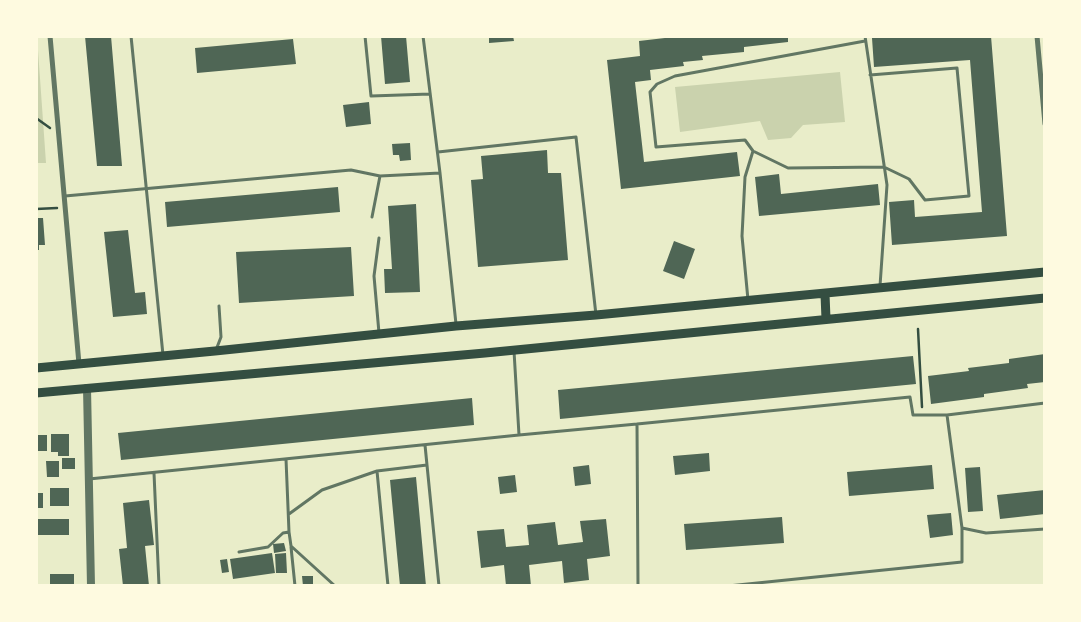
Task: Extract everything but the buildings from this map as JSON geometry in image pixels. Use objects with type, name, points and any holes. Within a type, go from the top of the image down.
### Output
[{"type":"main road","points":[[36,368],[229,350],[379,333],[880,289],[1045,272]]},
{"type":"main road","points":[[825,294],[826,319]]},
{"type":"main road","points":[[36,393],[514,350],[1045,298]]},
{"type":"street","points":[[50,36],[79,364]]},
{"type":"street","points":[[1037,36],[1045,124]]},
{"type":"street","points":[[87,388],[91,586]]},
{"type":"lane","points":[[131,36],[163,356]]},
{"type":"lane","points":[[365,36],[371,96],[430,94]]},
{"type":"lane","points":[[423,36],[438,152],[456,326]]},
{"type":"lane","points":[[865,36],[887,184],[880,266],[880,289]]},
{"type":"lane","points":[[865,41],[675,76],[657,84],[650,92],[656,147],[745,140],[753,151],[788,168],[884,167],[909,179],[925,200],[969,196],[957,68],[870,75]]},
{"type":"lane","points":[[438,152],[576,137],[596,315]]},
{"type":"lane","points":[[748,300],[742,236],[745,177],[753,151]]},
{"type":"lane","points":[[64,196],[351,170],[380,176],[440,173]]},
{"type":"lane","points":[[372,218],[380,176]]},
{"type":"lane","points":[[379,238],[374,276],[379,333]]},
{"type":"lane","points":[[215,351],[221,337],[219,306]]},
{"type":"lane","points":[[221,337],[229,350]]},
{"type":"lane","points":[[514,350],[519,435]]},
{"type":"lane","points":[[89,479],[910,397],[912,416],[947,415],[1045,403]]},
{"type":"lane","points":[[728,586],[962,562],[962,528],[947,415]]},
{"type":"lane","points":[[637,424],[638,586]]},
{"type":"lane","points":[[425,444],[439,586]]},
{"type":"lane","points":[[286,459],[289,532],[295,586]]},
{"type":"lane","points":[[288,514],[322,490],[377,471],[428,465]]},
{"type":"lane","points":[[377,471],[388,586]]},
{"type":"lane","points":[[154,473],[159,586]]},
{"type":"lane","points":[[962,528],[986,534],[1045,529]]},
{"type":"lane","points":[[239,552],[268,547],[283,533],[289,532]]},
{"type":"lane","points":[[291,546],[335,586]]},
{"type":"path","points":[[36,118],[58,136]]},
{"type":"path","points":[[36,209],[59,208]]},
{"type":"path","points":[[918,329],[923,415]]},
{"type":"green space","points":[[37,36],[46,163],[36,163]]},
{"type":"green space","points":[[840,72],[845,122],[803,125],[791,138],[768,140],[760,121],[680,132],[675,87]]}]
